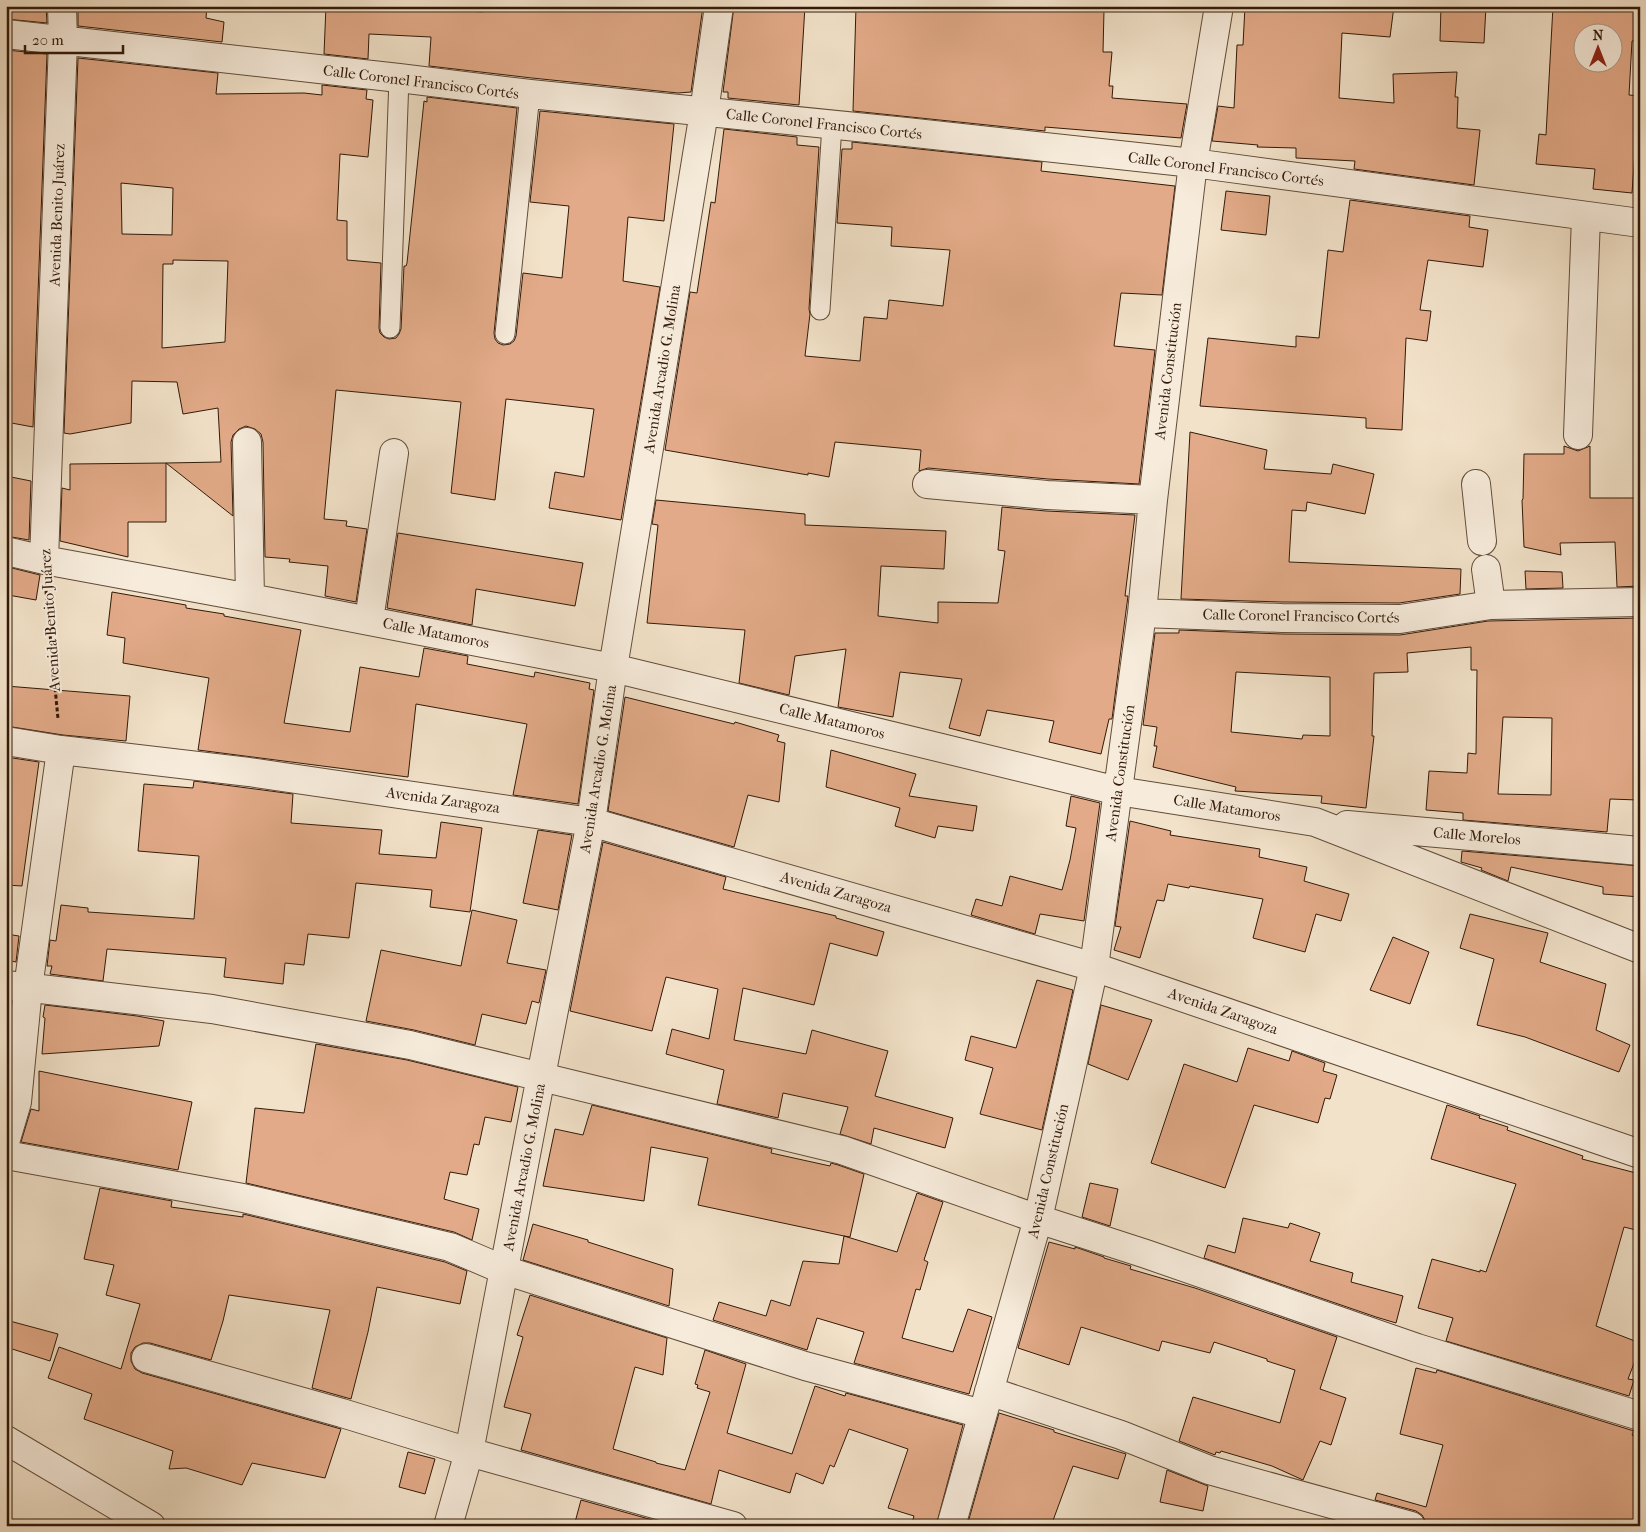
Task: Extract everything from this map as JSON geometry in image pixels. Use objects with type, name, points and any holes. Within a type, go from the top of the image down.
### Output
[{"type":"street","name":"Avenida Benito Juárez","points":[[44,560],[63,41],[62,6]]},
{"type":"street","name":"Avenida Arcadio G. Molina","points":[[448,1526],[469,1452],[540,1076],[591,822],[704,112],[718,6]]},
{"type":"street","name":"Avenida Constitución","points":[[951,1526],[1038,1219],[1094,967],[1142,613],[1153,500],[1193,163],[1219,6]]},
{"type":"street","name":"Calle Coronel Francisco Cortés","points":[[6,34],[530,94],[1193,163],[1640,224]]},
{"type":"street","points":[[1578,435],[1586,217]]},
{"type":"street","points":[[247,442],[250,598]]},
{"type":"street","points":[[369,620],[394,453]]},
{"type":"street","points":[[927,484],[1047,495],[1153,500]]},
{"type":"street","points":[[1476,484],[1482,541]]},
{"type":"street","name":"Calle Matamoros","points":[[6,551],[44,560],[369,620],[614,668],[1118,791],[1315,822],[1640,949]]},
{"type":"street","points":[[1486,569],[1491,605]]},
{"type":"street","name":"Calle Coronel Francisco Cortés","points":[[1142,613],[1282,618],[1400,619],[1491,605],[1640,602]]},
{"type":"street","name":"Avenida Zaragoza","points":[[6,741],[61,750],[249,772],[591,822],[1094,967],[1640,1154]]},
{"type":"street","points":[[6,1139],[17,1102],[17,986],[61,750]]},
{"type":"street","name":"Calle Morelos","points":[[1315,822],[1640,851]]},
{"type":"street","points":[[17,986],[212,1009],[410,1046],[842,1150],[1417,1348],[1640,1416]]},
{"type":"street","points":[[6,1155],[242,1198],[450,1247],[504,1270],[805,1366],[986,1403],[1121,1435],[1210,1470],[1411,1526]]},
{"type":"street","points":[[146,1358],[733,1526]]},
{"type":"street","points":[[6,1440],[151,1526]]},
{"type":"lane","points":[[390,328],[399,78]]},
{"type":"lane","points":[[505,334],[530,94]]},
{"type":"lane","points":[[820,310],[832,124]]},
{"type":"path","name":"Avenida Benito Juárez","points":[[44,560],[61,750]]},
{"type":"building","points":[[6,6],[46,6],[47,23],[6,19]]},
{"type":"building","points":[[78,6],[207,6],[206,18],[224,22],[222,42],[78,26]]},
{"type":"building","points":[[326,6],[428,6],[428,8],[483,12],[483,6],[703,6],[691,92],[678,93],[429,66],[431,37],[369,34],[368,59],[324,54]]},
{"type":"building","points":[[734,6],[805,6],[799,105],[728,98],[728,92],[723,92]]},
{"type":"building","points":[[856,6],[1089,6],[1089,9],[1104,10],[1103,52],[1112,52],[1109,86],[1113,86],[1112,98],[1187,104],[1181,138],[1045,127],[1045,131],[853,111]]},
{"type":"building","points":[[1245,6],[1394,6],[1390,37],[1342,33],[1339,98],[1394,103],[1393,74],[1457,72],[1455,97],[1458,97],[1457,128],[1480,130],[1474,185],[1354,169],[1355,161],[1296,158],[1296,148],[1257,147],[1258,145],[1212,141],[1218,106],[1234,108],[1237,45],[1243,45]]},
{"type":"building","points":[[1441,6],[1486,6],[1484,43],[1440,41]]},
{"type":"building","points":[[1553,6],[1640,6],[1640,41],[1632,41],[1629,95],[1640,96],[1640,122],[1637,122],[1632,193],[1593,189],[1595,169],[1536,164],[1539,134],[1546,135]]},
{"type":"building","points":[[6,50],[47,54],[33,427],[6,422]]},
{"type":"building","points":[[78,58],[218,73],[216,94],[304,93],[322,95],[322,85],[367,90],[366,99],[373,100],[368,157],[340,154],[337,220],[347,221],[347,260],[381,263],[379,328],[380,333],[389,339],[396,338],[401,329],[404,266],[407,263],[424,101],[427,102],[427,97],[517,108],[494,333],[498,343],[503,345],[510,344],[516,336],[523,273],[562,278],[569,206],[530,202],[540,111],[674,124],[664,221],[628,217],[623,281],[660,287],[621,520],[549,508],[555,472],[584,477],[594,409],[506,399],[495,500],[451,493],[461,402],[336,390],[324,519],[347,521],[346,526],[367,529],[356,602],[325,596],[328,566],[289,562],[290,559],[265,557],[263,442],[261,434],[255,429],[246,426],[239,429],[233,435],[231,442],[233,516],[166,463],[221,462],[218,408],[183,414],[177,382],[132,381],[131,423],[70,434],[64,433]],"holes":[[[121,183],[173,188],[172,235],[122,234]],[[173,260],[228,261],[225,342],[162,348],[163,264],[173,264]]]},
{"type":"building","points":[[724,129],[797,137],[797,145],[819,147],[810,314],[805,356],[860,361],[864,317],[887,319],[889,300],[943,306],[950,250],[891,246],[892,227],[837,223],[842,149],[852,149],[852,142],[1042,162],[1041,171],[1175,186],[1162,295],[1121,293],[1114,346],[1155,350],[1139,484],[1048,479],[928,468],[919,471],[921,450],[835,442],[829,477],[665,450],[690,292],[697,293],[711,202],[715,203]]},
{"type":"building","points":[[1226,191],[1270,196],[1266,235],[1221,230]]},
{"type":"building","points":[[1350,200],[1470,216],[1469,227],[1488,230],[1483,267],[1428,260],[1420,310],[1431,311],[1427,341],[1406,338],[1402,430],[1366,428],[1366,418],[1200,406],[1208,338],[1296,347],[1296,336],[1319,338],[1328,250],[1343,252]]},
{"type":"building","points":[[1190,432],[1267,450],[1264,469],[1331,474],[1333,464],[1374,474],[1365,514],[1307,502],[1306,511],[1292,510],[1289,562],[1461,569],[1460,594],[1399,603],[1181,599]]},
{"type":"building","points":[[1564,446],[1578,451],[1590,446],[1590,498],[1640,498],[1640,586],[1617,587],[1615,542],[1560,543],[1561,555],[1524,547],[1522,500],[1524,454],[1564,454]]},
{"type":"building","points":[[166,463],[166,522],[128,522],[128,557],[60,541],[62,488],[70,490],[70,464]]},
{"type":"building","points":[[6,476],[31,481],[29,540],[6,536]]},
{"type":"building","points":[[656,500],[805,514],[805,525],[946,531],[944,569],[881,566],[878,616],[938,623],[938,602],[998,603],[1005,551],[998,550],[1002,507],[1135,515],[1125,596],[1128,596],[1112,719],[1109,719],[1101,754],[1049,742],[1054,721],[987,710],[980,736],[949,728],[962,679],[900,672],[893,717],[838,707],[846,649],[795,656],[789,695],[739,683],[745,630],[647,623],[658,525],[652,524]]},
{"type":"building","points":[[398,533],[583,563],[575,606],[476,589],[472,625],[387,608]]},
{"type":"building","points":[[12,568],[40,575],[36,600],[8,595]]},
{"type":"building","points":[[1525,571],[1562,572],[1563,588],[1526,589]]},
{"type":"building","points":[[112,592],[186,605],[186,608],[301,630],[284,723],[350,732],[360,667],[419,677],[424,648],[468,656],[467,664],[534,677],[535,672],[590,683],[589,689],[594,690],[578,804],[513,795],[527,724],[416,704],[408,777],[198,750],[209,678],[123,663],[125,638],[107,635]]},
{"type":"building","points":[[1640,618],[1638,800],[1610,799],[1607,832],[1463,820],[1463,813],[1426,810],[1429,771],[1467,773],[1468,753],[1476,754],[1477,670],[1471,670],[1471,647],[1407,653],[1408,672],[1374,673],[1372,736],[1374,736],[1366,808],[1321,803],[1322,796],[1235,791],[1236,787],[1153,767],[1157,746],[1154,746],[1157,727],[1143,725],[1155,633],[1179,633],[1179,630],[1282,634],[1400,635],[1488,621]],"holes":[[[1236,672],[1330,677],[1330,736],[1303,735],[1302,739],[1231,732]],[[1503,717],[1552,718],[1551,795],[1498,794]]]},
{"type":"building","points":[[6,686],[130,696],[126,741],[63,735],[6,726]]},
{"type":"building","points":[[625,697],[734,724],[735,722],[779,735],[777,741],[785,743],[779,802],[748,795],[734,847],[608,811]]},
{"type":"building","points":[[831,750],[916,774],[909,796],[977,806],[973,831],[938,826],[935,838],[895,826],[900,808],[826,787]]},
{"type":"building","points":[[6,757],[39,762],[22,886],[6,885]]},
{"type":"building","points":[[194,781],[293,794],[291,823],[382,830],[379,854],[436,858],[441,822],[482,828],[470,912],[430,907],[432,890],[356,883],[349,938],[308,934],[304,965],[285,963],[283,984],[224,977],[226,958],[107,949],[103,981],[50,974],[52,966],[47,966],[50,940],[56,941],[61,905],[88,908],[88,912],[194,919],[199,856],[138,851],[144,784],[193,788]]},
{"type":"building","points":[[1071,796],[1100,803],[1084,921],[1040,914],[1035,934],[971,915],[976,899],[1002,906],[1010,876],[1062,890],[1076,828],[1066,826]]},
{"type":"building","points":[[1130,821],[1171,831],[1170,835],[1260,849],[1259,857],[1307,867],[1304,881],[1349,894],[1341,921],[1316,914],[1305,952],[1253,938],[1263,899],[1168,884],[1164,901],[1157,900],[1140,958],[1114,950],[1121,927],[1115,926]]},
{"type":"building","points":[[538,830],[572,835],[558,910],[523,903]]},
{"type":"building","points":[[603,842],[726,877],[723,889],[836,916],[836,918],[884,932],[877,956],[830,943],[814,1005],[743,988],[734,1040],[806,1054],[812,1030],[888,1051],[875,1096],[953,1118],[945,1148],[874,1128],[871,1144],[840,1134],[848,1107],[783,1093],[778,1118],[717,1104],[724,1070],[666,1054],[672,1029],[709,1039],[718,989],[666,977],[652,1031],[570,1011]]},
{"type":"building","points":[[1462,851],[1640,866],[1640,897],[1603,894],[1603,887],[1511,867],[1508,881],[1481,870],[1482,868],[1461,862]]},
{"type":"building","points":[[472,910],[517,920],[507,963],[546,970],[539,1003],[532,1001],[526,1024],[482,1014],[475,1045],[414,1030],[366,1021],[381,950],[461,966]]},
{"type":"building","points":[[1470,914],[1548,933],[1540,962],[1606,984],[1596,1030],[1630,1045],[1619,1072],[1525,1037],[1477,1025],[1494,959],[1460,948]]},
{"type":"building","points":[[6,934],[19,936],[16,962],[6,960]]},
{"type":"building","points":[[1393,937],[1429,952],[1410,1004],[1370,990]]},
{"type":"building","points":[[1037,980],[1073,990],[1042,1130],[980,1114],[993,1068],[965,1060],[971,1036],[1016,1048]]},
{"type":"building","points":[[45,1005],[164,1021],[159,1046],[42,1054]]},
{"type":"building","points":[[1101,1005],[1152,1020],[1128,1080],[1088,1064]]},
{"type":"building","points":[[316,1044],[407,1060],[518,1087],[511,1122],[485,1117],[479,1145],[474,1144],[467,1175],[450,1172],[444,1199],[479,1209],[472,1240],[454,1232],[246,1183],[255,1108],[304,1113]]},
{"type":"building","points":[[1248,1048],[1289,1061],[1292,1051],[1325,1063],[1323,1071],[1337,1075],[1330,1099],[1325,1098],[1318,1123],[1254,1105],[1225,1188],[1151,1163],[1184,1064],[1237,1082]]},
{"type":"building","points":[[39,1071],[192,1102],[178,1170],[21,1142],[31,1109],[39,1111]]},
{"type":"building","points":[[592,1105],[772,1149],[771,1153],[830,1166],[831,1163],[864,1174],[850,1237],[698,1205],[708,1158],[651,1147],[644,1201],[543,1186],[555,1129],[583,1135]]},
{"type":"building","points":[[1447,1105],[1508,1127],[1507,1130],[1583,1156],[1582,1159],[1640,1174],[1640,1231],[1624,1227],[1596,1326],[1640,1343],[1640,1348],[1628,1379],[1634,1380],[1629,1396],[1446,1341],[1453,1318],[1418,1308],[1432,1259],[1486,1272],[1516,1184],[1431,1159]]},
{"type":"building","points":[[1090,1183],[1118,1189],[1110,1226],[1082,1217]]},
{"type":"building","points":[[100,1188],[172,1201],[171,1207],[243,1217],[243,1214],[445,1262],[467,1271],[460,1304],[377,1287],[351,1399],[312,1388],[330,1310],[229,1295],[211,1360],[150,1343],[143,1343],[135,1347],[131,1353],[131,1361],[135,1369],[142,1373],[341,1429],[325,1478],[252,1463],[242,1485],[186,1468],[169,1469],[173,1451],[84,1419],[92,1394],[48,1378],[59,1347],[121,1369],[140,1304],[106,1295],[114,1265],[84,1259]]},
{"type":"building","points":[[917,1193],[943,1202],[924,1260],[928,1262],[920,1290],[916,1289],[902,1338],[953,1352],[968,1309],[992,1317],[969,1394],[854,1363],[864,1332],[817,1318],[807,1350],[713,1320],[719,1302],[766,1316],[771,1300],[790,1306],[803,1261],[839,1264],[844,1236],[897,1252]]},
{"type":"building","points":[[1243,1218],[1288,1228],[1290,1223],[1320,1233],[1310,1261],[1353,1273],[1351,1282],[1403,1296],[1396,1323],[1204,1258],[1208,1245],[1235,1253]]},
{"type":"building","points":[[533,1224],[588,1240],[588,1242],[673,1269],[669,1306],[523,1260]]},
{"type":"building","points":[[1049,1242],[1075,1249],[1075,1247],[1131,1266],[1130,1269],[1195,1288],[1337,1337],[1320,1389],[1346,1398],[1331,1445],[1320,1441],[1303,1480],[1272,1466],[1221,1451],[1220,1453],[1216,1452],[1215,1455],[1179,1441],[1193,1397],[1280,1423],[1295,1370],[1214,1342],[1210,1353],[1162,1341],[1159,1351],[1081,1327],[1069,1365],[1018,1348]]},
{"type":"building","points":[[530,1295],[667,1338],[663,1375],[635,1367],[613,1449],[656,1463],[685,1470],[710,1392],[697,1388],[698,1385],[695,1384],[705,1350],[746,1364],[727,1433],[792,1454],[815,1386],[845,1396],[846,1393],[963,1425],[936,1526],[911,1526],[914,1516],[888,1508],[908,1449],[849,1429],[834,1467],[830,1465],[823,1484],[796,1473],[790,1493],[719,1470],[711,1504],[521,1450],[531,1414],[504,1407],[523,1337],[517,1335]]},
{"type":"building","points":[[6,1320],[58,1334],[50,1361],[6,1347]]},
{"type":"building","points":[[1416,1368],[1436,1373],[1437,1370],[1634,1431],[1632,1435],[1640,1438],[1640,1526],[1426,1526],[1422,1515],[1416,1511],[1375,1500],[1377,1493],[1426,1507],[1443,1445],[1400,1434]]},
{"type":"building","points":[[999,1413],[1126,1454],[1118,1479],[1073,1466],[1051,1526],[967,1526]]},
{"type":"building","points":[[408,1452],[435,1459],[425,1494],[399,1487]]},
{"type":"building","points":[[1167,1470],[1208,1486],[1203,1511],[1160,1502]]},
{"type":"building","points":[[581,1500],[674,1526],[574,1526]]}]
